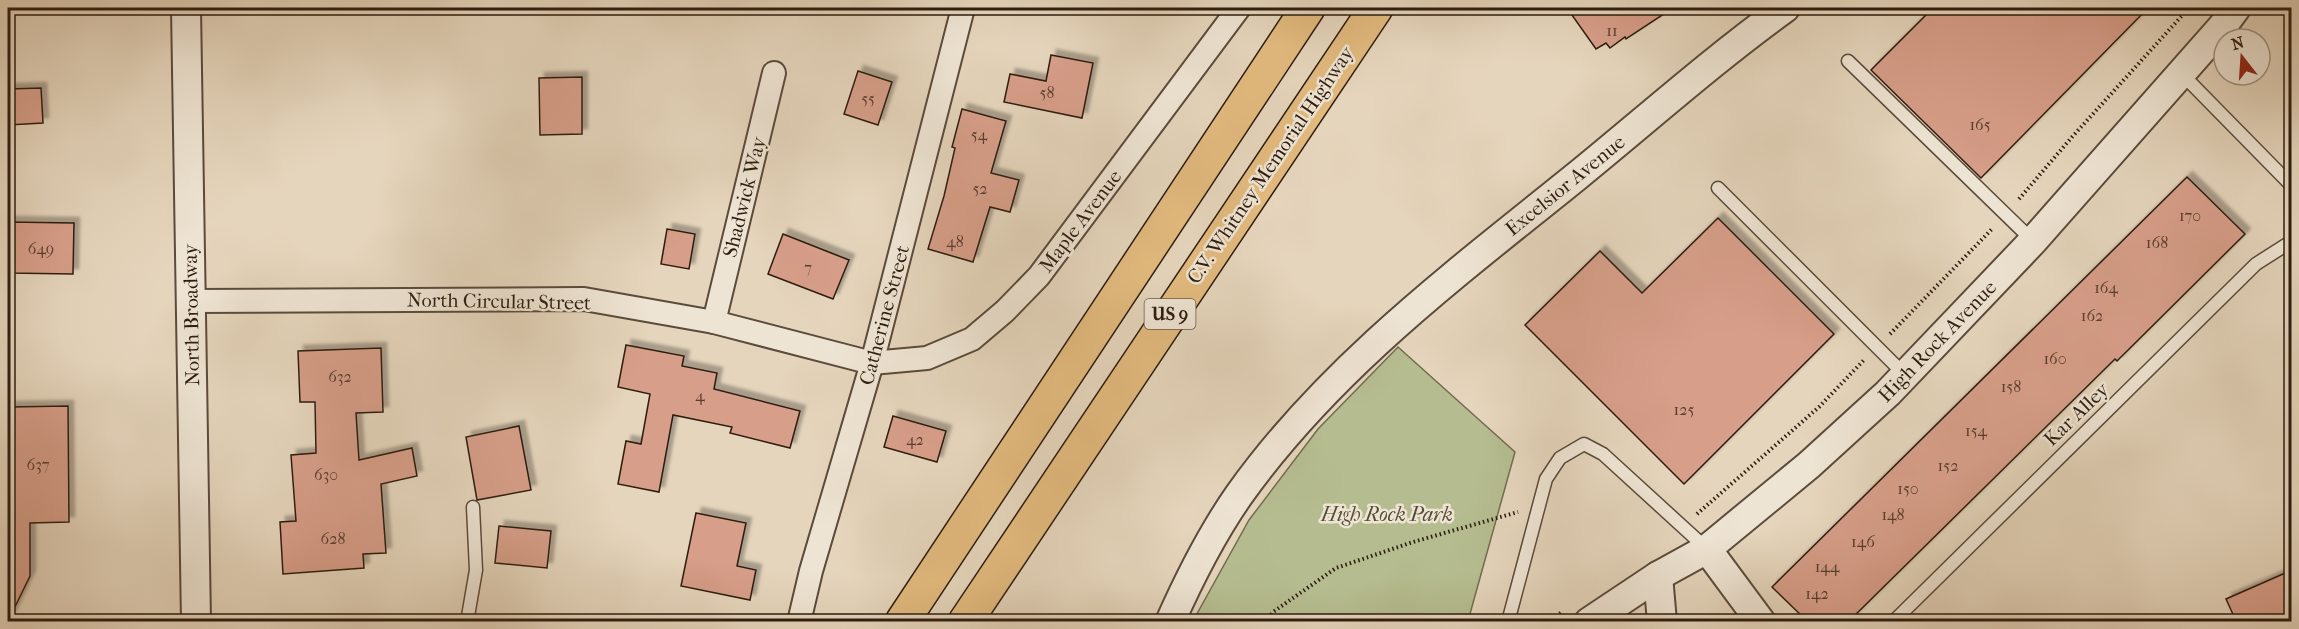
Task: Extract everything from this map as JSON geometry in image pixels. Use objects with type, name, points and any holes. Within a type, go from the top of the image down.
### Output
[{"type":"highway","name":"US 9","points":[[902,621],[1308,8]]},
{"type":"highway","name":"C.V. Whitney Memorial Highway","points":[[965,621],[1376,8]]},
{"type":"street","name":"North Broadway","points":[[186,8],[196,621]]},
{"type":"street","name":"Catherine Street","points":[[799,621],[811,571],[872,363],[963,8]]},
{"type":"street","name":"Maple Avenue","points":[[872,363],[927,358],[972,339],[1005,311],[1039,276],[1239,8]]},
{"type":"street","name":"Excelsior Avenue","points":[[1170,621],[1194,568],[1240,495],[1295,426],[1349,368],[1424,300],[1623,139],[1737,42],[1785,8]]},
{"type":"street","name":"High Rock Avenue","points":[[1589,621],[1658,576],[1707,549],[1809,465],[1888,393],[2033,241],[2222,27],[2236,8]]},
{"type":"street","name":"Shadwick Way","points":[[714,322],[774,73]]},
{"type":"street","name":"North Circular Street","points":[[190,302],[584,299],[714,322],[872,363]]},
{"type":"street","points":[[1707,549],[1761,621]]},
{"type":"street","points":[[1658,576],[1662,621]]},
{"type":"lane","points":[[1848,61],[2033,241]]},
{"type":"lane","points":[[2181,72],[2292,186]]},
{"type":"lane","points":[[1718,188],[1905,375]]},
{"type":"lane","name":"Kar Alley","points":[[1893,621],[2256,264],[2292,241]]},
{"type":"lane","points":[[1508,621],[1546,479],[1560,458],[1584,444],[1603,454],[1707,549]]},
{"type":"lane","points":[[466,621],[476,570],[473,507]]},
{"type":"path","points":[[1266,621],[1273,612],[1336,568],[1413,542],[1539,506]]},
{"type":"green space","name":"High Rock Park","points":[[1398,347],[1515,452],[1468,621],[1193,621],[1249,520],[1318,429]]},
{"type":"building","points":[[1567,8],[1673,8],[1610,48],[1606,43],[1596,49]]},
{"type":"building","points":[[1933,8],[2148,8],[1981,178],[1871,70]]},
{"type":"building","points":[[1051,55],[1093,63],[1082,118],[1004,102],[1010,74],[1046,81]]},
{"type":"building","points":[[858,71],[892,82],[878,125],[844,114]]},
{"type":"building","points":[[582,77],[582,134],[540,135],[539,78]]},
{"type":"building","points":[[41,88],[43,123],[8,125],[8,89]]},
{"type":"building","points":[[962,109],[1006,121],[991,173],[1019,180],[1010,212],[990,207],[973,262],[928,249],[944,196],[955,148],[952,147]]},
{"type":"building","points":[[2187,177],[2245,234],[1849,621],[1807,621],[1772,587]]},
{"type":"building","points":[[1718,218],[1834,334],[1684,484],[1525,325],[1600,251],[1642,293]]},
{"type":"building","points":[[8,222],[74,223],[73,274],[8,273]]},
{"type":"building","points":[[667,229],[695,234],[689,269],[661,264]]},
{"type":"building","points":[[783,234],[849,260],[833,299],[768,274]]},
{"type":"building","points":[[626,345],[684,356],[682,366],[717,373],[714,389],[800,411],[790,448],[730,433],[732,427],[673,415],[659,492],[618,484],[626,441],[641,444],[650,394],[618,387]]},
{"type":"building","points":[[381,348],[383,412],[356,413],[359,460],[412,448],[417,476],[381,484],[386,553],[363,554],[364,568],[283,574],[280,522],[296,521],[291,455],[316,453],[315,402],[300,402],[298,351]]},
{"type":"building","points":[[68,406],[69,522],[30,523],[30,576],[8,621],[8,407]]},
{"type":"building","points":[[893,416],[946,431],[937,462],[884,447]]},
{"type":"building","points":[[519,426],[531,490],[477,500],[466,437]]},
{"type":"building","points":[[696,513],[746,523],[737,566],[756,570],[750,600],[681,586]]},
{"type":"building","points":[[499,526],[551,531],[547,568],[495,563]]},
{"type":"building","points":[[2292,570],[2292,621],[2236,621],[2226,599]]}]
